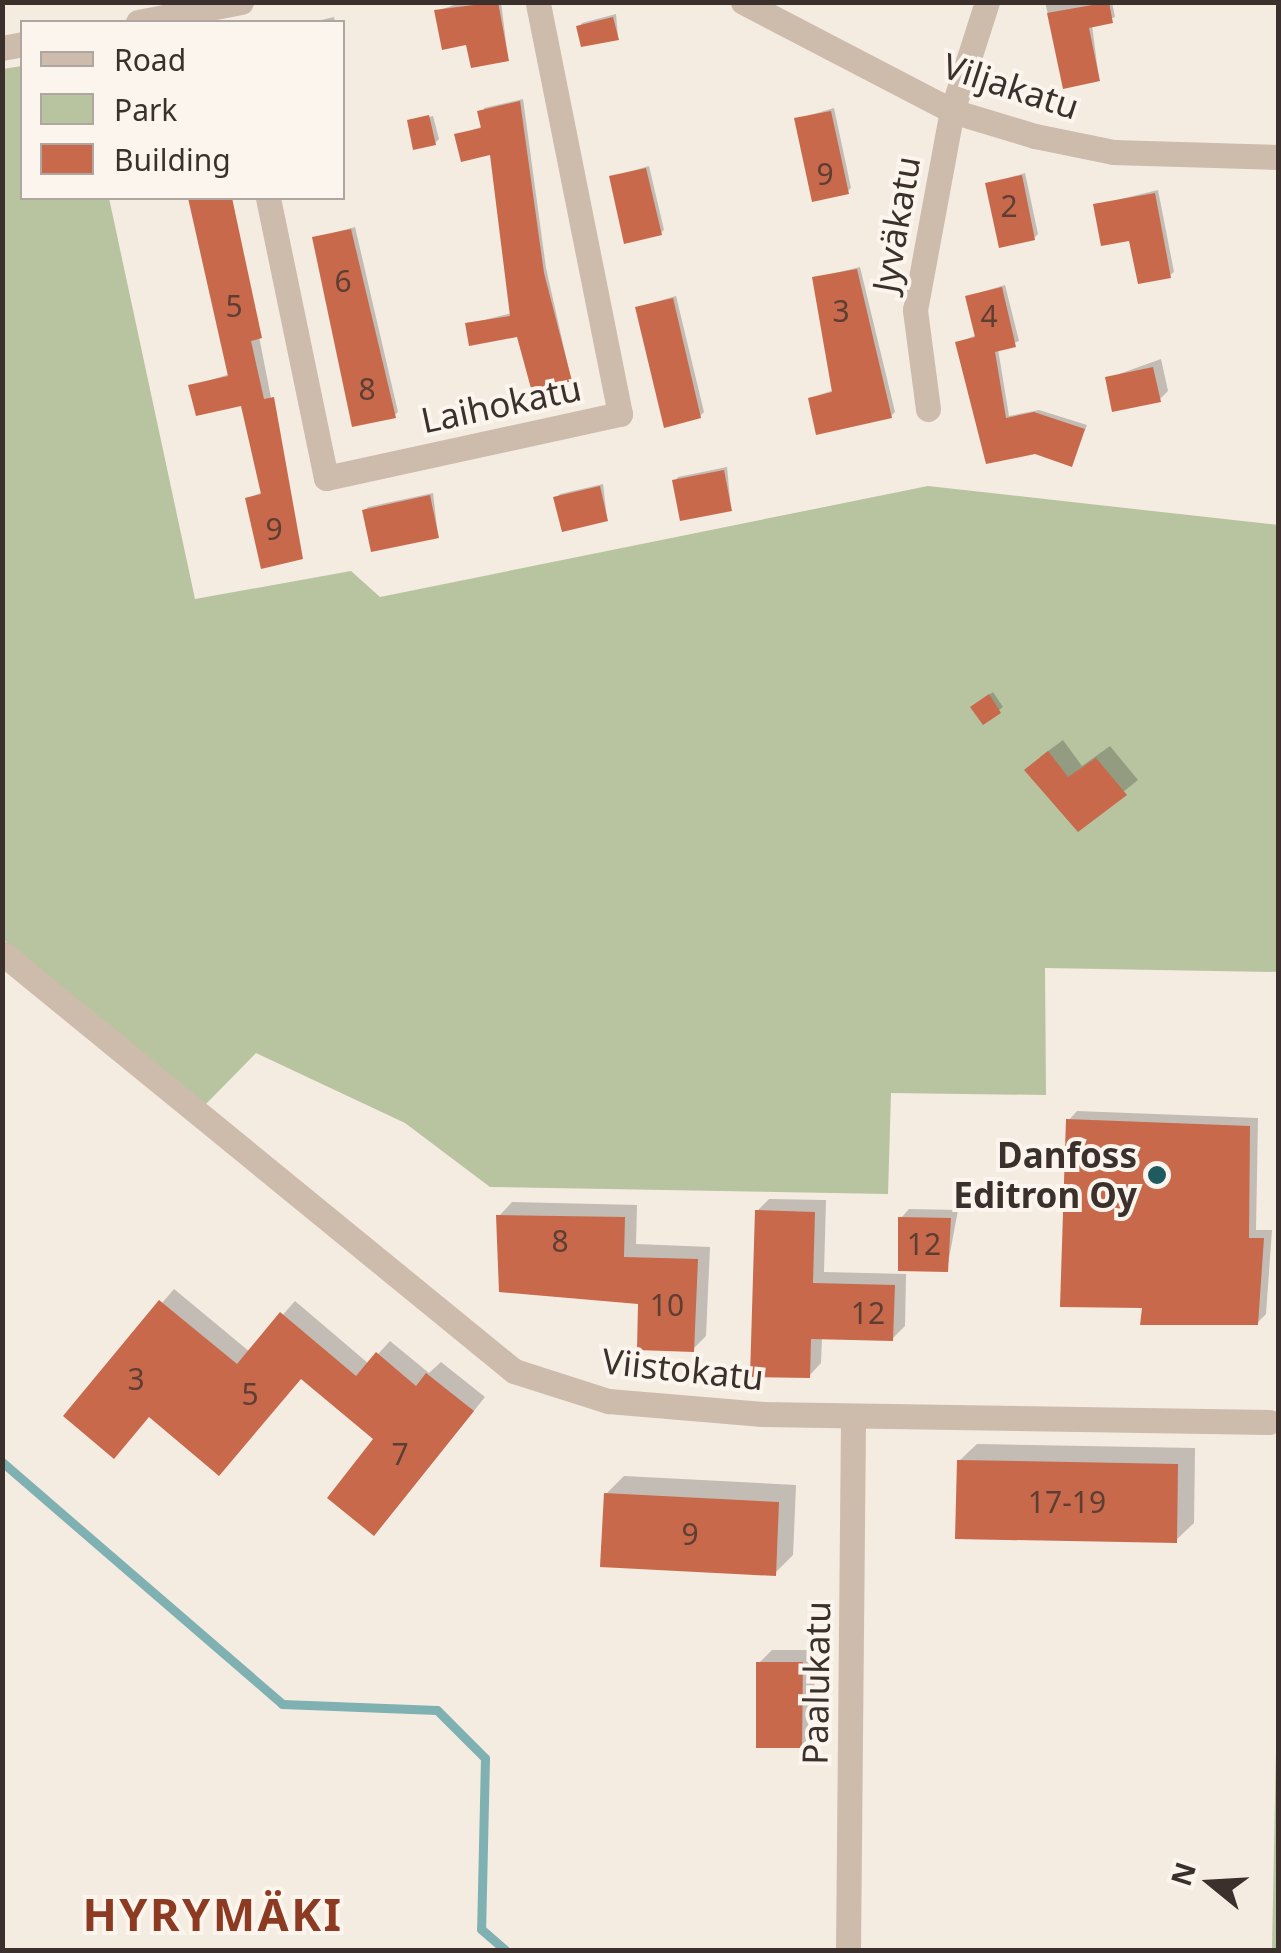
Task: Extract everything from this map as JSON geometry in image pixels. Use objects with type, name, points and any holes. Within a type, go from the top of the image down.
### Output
[{"type":"street","name":"Laihokatu","points":[[268,200],[326,478],[620,414],[538,2]]},
{"type":"street","name":"Viljakatu","points":[[742,2],[952,111],[1113,152],[1278,158]]},
{"type":"street","name":"Jyväkatu","points":[[928,410],[916,310],[952,111],[987,2]]},
{"type":"street","points":[[151,20],[232,8]]},
{"type":"street","name":"Viistokatu","points":[[2,953],[514,1371],[608,1401],[853,1417],[1269,1422]]},
{"type":"street","name":"Paalukatu","points":[[848,1950],[853,1417]]},
{"type":"green space","points":[[20,66],[20,200],[109,200],[195,599],[351,571],[380,597],[928,486],[1278,525],[1278,972],[1045,968],[1046,1095],[891,1093],[888,1194],[490,1187],[405,1123],[256,1053],[205,1105],[3,939],[3,69]]},
{"type":"green space","points":[[1278,1649],[1278,1950],[1272,1950]]},
{"type":"building","points":[[498,2],[509,61],[471,68],[466,45],[442,50],[434,10]]},
{"type":"building","points":[[1109,2],[1113,23],[1089,28],[1100,81],[1063,89],[1047,13]]},
{"type":"building","points":[[613,17],[619,40],[581,47],[576,26]]},
{"type":"building","points":[[520,101],[544,273],[572,381],[532,392],[517,337],[469,346],[465,323],[510,316],[490,155],[461,162],[454,134],[481,128],[477,111]]},
{"type":"building","points":[[831,111],[849,194],[812,202],[794,118]]},
{"type":"building","points":[[429,115],[436,145],[413,150],[407,120]]},
{"type":"building","points":[[646,168],[662,235],[624,244],[609,176]]},
{"type":"building","points":[[1022,175],[1035,240],[999,248],[985,183]]},
{"type":"building","points":[[1155,193],[1171,278],[1138,284],[1129,241],[1101,246],[1093,204]]},
{"type":"building","points":[[188,200],[232,200],[262,338],[251,341],[264,399],[274,397],[303,559],[261,569],[245,498],[261,494],[241,406],[196,416],[188,385],[228,376]]},
{"type":"building","points":[[351,229],[396,418],[352,427],[312,237]]},
{"type":"building","points":[[857,269],[892,418],[816,435],[808,398],[832,392],[812,277]]},
{"type":"building","points":[[1002,287],[1016,347],[995,352],[1006,418],[1034,412],[1085,429],[1072,467],[1035,454],[986,464],[955,342],[975,337],[965,296]]},
{"type":"building","points":[[673,298],[701,418],[664,428],[635,307]]},
{"type":"building","points":[[1153,367],[1161,402],[1112,412],[1105,377]]},
{"type":"building","points":[[724,470],[732,511],[680,521],[672,480]]},
{"type":"building","points":[[600,486],[608,521],[562,532],[553,497]]},
{"type":"building","points":[[430,495],[439,538],[371,552],[362,510]]},
{"type":"building","points":[[989,694],[1001,713],[983,725],[970,707]]},
{"type":"building","points":[[1048,751],[1068,777],[1096,758],[1127,795],[1078,832],[1024,770]]},
{"type":"building","name":"Danfoss Editron Oy","points":[[1066,1119],[1250,1126],[1249,1238],[1264,1238],[1258,1325],[1140,1325],[1142,1308],[1060,1307]]},
{"type":"building","points":[[755,1210],[815,1212],[813,1283],[895,1285],[893,1341],[811,1339],[810,1378],[750,1377]]},
{"type":"building","points":[[496,1215],[625,1217],[624,1257],[698,1259],[694,1352],[637,1350],[638,1304],[499,1292]]},
{"type":"building","points":[[898,1217],[951,1218],[948,1272],[898,1271]]},
{"type":"building","points":[[159,1300],[237,1364],[280,1312],[356,1376],[376,1352],[416,1386],[426,1373],[474,1411],[374,1536],[327,1498],[373,1439],[301,1379],[219,1476],[149,1417],[114,1459],[63,1416]]},
{"type":"building","points":[[957,1460],[1178,1464],[1177,1543],[955,1539]]},
{"type":"building","points":[[604,1493],[779,1502],[776,1576],[600,1567]]},
{"type":"building","points":[[756,1662],[803,1662],[802,1748],[756,1748]]},
{"type":"waterway","points":[[2,1462],[282,1704],[437,1710],[485,1758],[481,1929],[505,1950]]},
{"type":"place","name":"Danfoss Editron Oy","points":[[1157,1175]]},
{"type":"district","name":"HYRYMÄKI","points":[[213,1914]]}]
